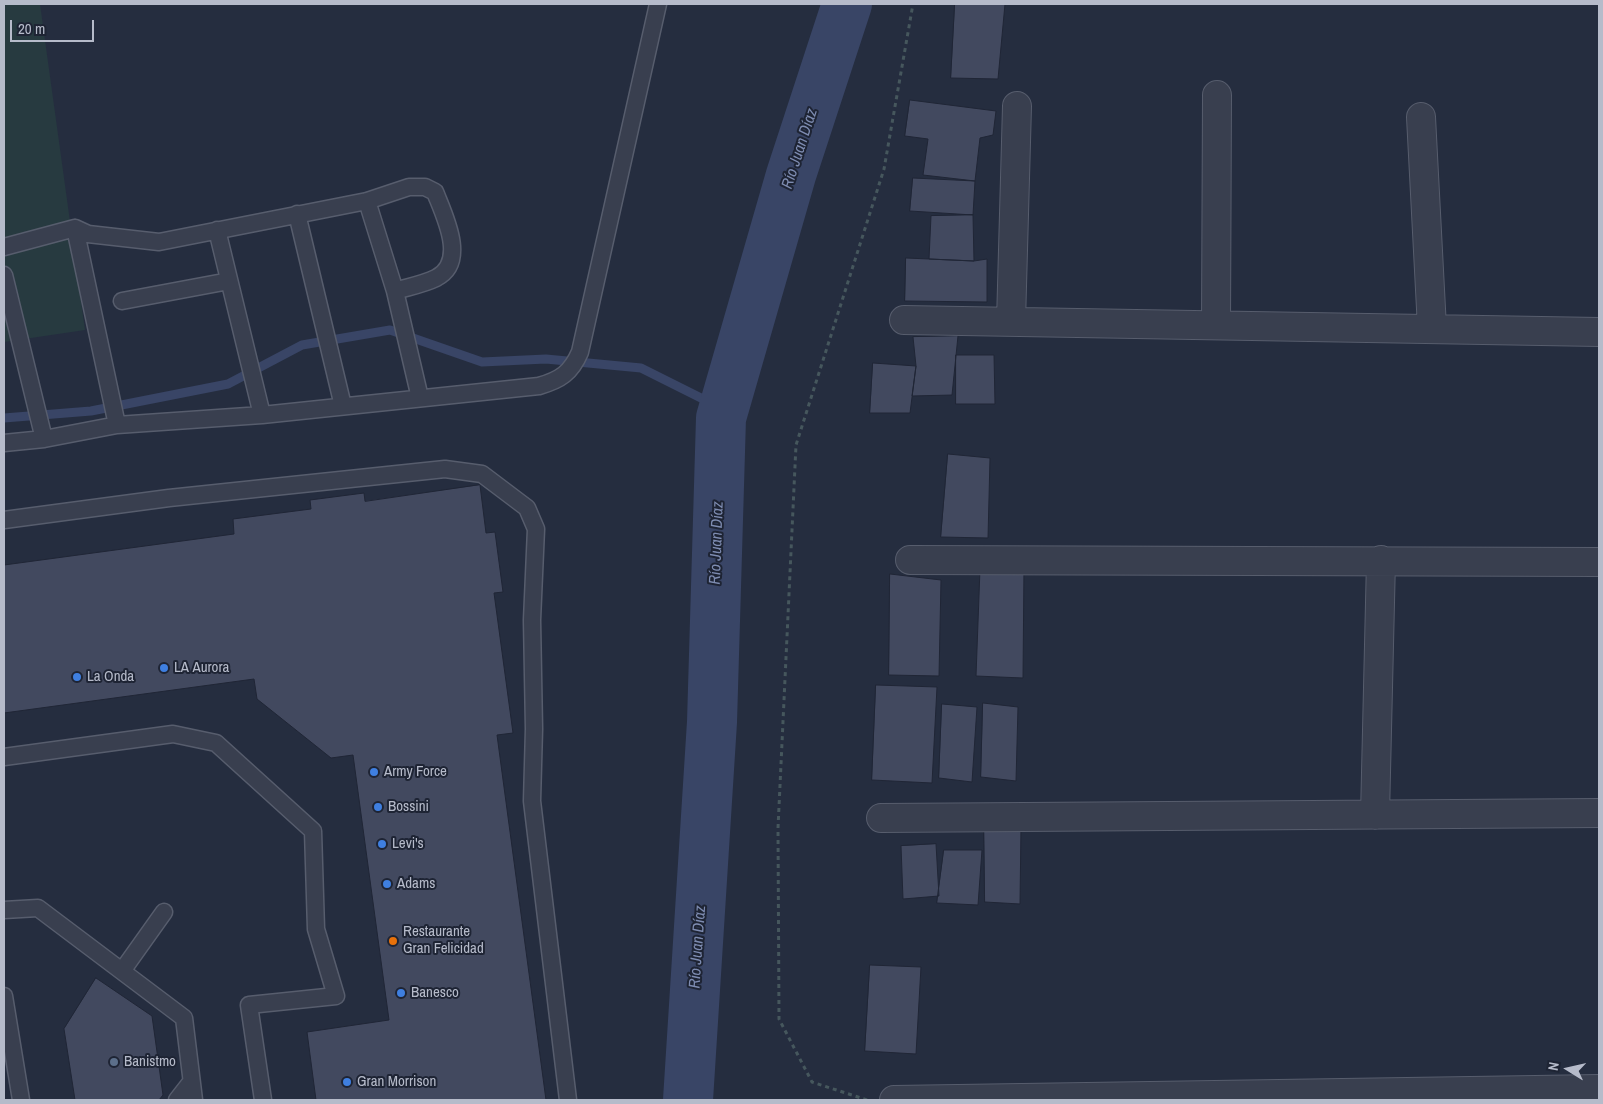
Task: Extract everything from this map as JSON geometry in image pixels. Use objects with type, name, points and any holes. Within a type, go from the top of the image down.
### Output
[{"type":"street","points":[[1216,325],[1217,95]]},
{"type":"street","points":[[1011,322],[1017,106]]},
{"type":"street","points":[[1421,117],[1432,328]]},
{"type":"street","points":[[904,320],[1599,332]]},
{"type":"street","points":[[910,560],[1599,562]]},
{"type":"street","points":[[1375,814],[1380,560]]},
{"type":"street","points":[[881,818],[1599,813]]},
{"type":"street","points":[[894,1100],[1599,1089]]},
{"type":"lane","points":[[4,443],[44,439],[117,425],[262,414],[539,386],[564,377],[574,366],[580,352],[658,4]]},
{"type":"lane","points":[[4,247],[75,228],[88,234],[159,242],[367,200],[409,188],[425,187],[435,192],[444,214],[452,242],[452,256],[447,268],[438,278],[395,291]]},
{"type":"lane","points":[[367,200],[395,291],[420,398]]},
{"type":"lane","points":[[297,214],[343,406]]},
{"type":"lane","points":[[75,228],[117,425]]},
{"type":"lane","points":[[217,230],[262,414]]},
{"type":"lane","points":[[4,275],[44,439]]},
{"type":"lane","points":[[122,301],[230,281]]},
{"type":"lane","points":[[4,520],[169,498],[445,470],[482,474],[527,508],[536,529],[532,620],[534,729],[532,801],[568,1100]]},
{"type":"lane","points":[[4,757],[173,734],[216,743],[313,831],[316,928],[336,996],[247,997],[263,1100]]},
{"type":"lane","points":[[4,910],[38,908],[184,1018],[194,1100]]},
{"type":"lane","points":[[122,971],[164,912]]},
{"type":"lane","points":[[302,919],[316,928]]},
{"type":"lane","points":[[4,996],[21,1100]]},
{"type":"lane","points":[[177,1100],[191,1082]]},
{"type":"path","points":[[867,1100],[812,1082],[778,1019],[778,818],[796,445],[884,169],[913,4]]},
{"type":"shaded area","points":[[4,4],[40,4],[85,330],[4,342]]},
{"type":"building","points":[[955,4],[1005,4],[998,79],[951,78]]},
{"type":"building","points":[[910,100],[996,111],[993,135],[980,138],[975,181],[923,175],[928,139],[905,136]]},
{"type":"building","points":[[913,178],[975,181],[973,215],[910,211]]},
{"type":"building","points":[[973,215],[974,261],[929,259],[931,216]]},
{"type":"building","points":[[906,258],[974,261],[987,259],[987,302],[905,301]]},
{"type":"building","points":[[958,336],[952,395],[912,396],[916,366],[913,337]]},
{"type":"building","points":[[956,355],[994,355],[995,404],[956,404]]},
{"type":"building","points":[[873,363],[916,366],[910,413],[870,413]]},
{"type":"building","points":[[948,454],[990,458],[988,538],[941,537]]},
{"type":"building","points":[[480,485],[486,533],[495,532],[503,592],[494,593],[513,733],[497,735],[546,1100],[316,1100],[307,1032],[389,1020],[353,755],[331,758],[257,699],[254,679],[4,713],[4,565],[234,534],[233,519],[311,509],[310,500],[364,493],[365,501]]},
{"type":"building","points":[[1024,567],[1023,678],[976,676],[980,569]]},
{"type":"building","points":[[890,574],[941,580],[939,676],[889,675]]},
{"type":"building","points":[[876,685],[937,687],[932,783],[872,780]]},
{"type":"building","points":[[983,703],[1018,707],[1016,781],[981,777]]},
{"type":"building","points":[[942,704],[977,707],[972,782],[939,778]]},
{"type":"building","points":[[984,825],[1021,827],[1020,904],[985,902]]},
{"type":"building","points":[[936,844],[939,896],[903,899],[901,846]]},
{"type":"building","points":[[944,850],[982,850],[978,905],[937,903]]},
{"type":"building","points":[[870,965],[921,967],[916,1054],[865,1051]]},
{"type":"building","name":"Banistmo","points":[[96,978],[152,1016],[163,1095],[159,1100],[75,1100],[64,1029]]},
{"type":"waterway","name":"Río Juan Díaz","points":[[688,1100],[712,722],[721,418],[791,175],[847,4]]},
{"type":"waterway","points":[[4,418],[91,411],[228,384],[302,345],[390,330],[482,362],[546,359],[641,368],[723,409]]},
{"type":"place","name":"LA Aurora","points":[[164,668]]},
{"type":"place","name":"La Onda","points":[[77,677]]},
{"type":"place","name":"Army Force","points":[[374,772]]},
{"type":"place","name":"Bossini","points":[[378,807]]},
{"type":"place","name":"Levi's","points":[[382,844]]},
{"type":"place","name":"Adams","points":[[387,884]]},
{"type":"place","name":"Restaurante Gran Felicidad","points":[[393,941]]},
{"type":"place","name":"Banesco","points":[[401,993]]},
{"type":"place","name":"Banistmo","points":[[114,1062]]},
{"type":"place","name":"Gran Morrison","points":[[347,1082]]}]
